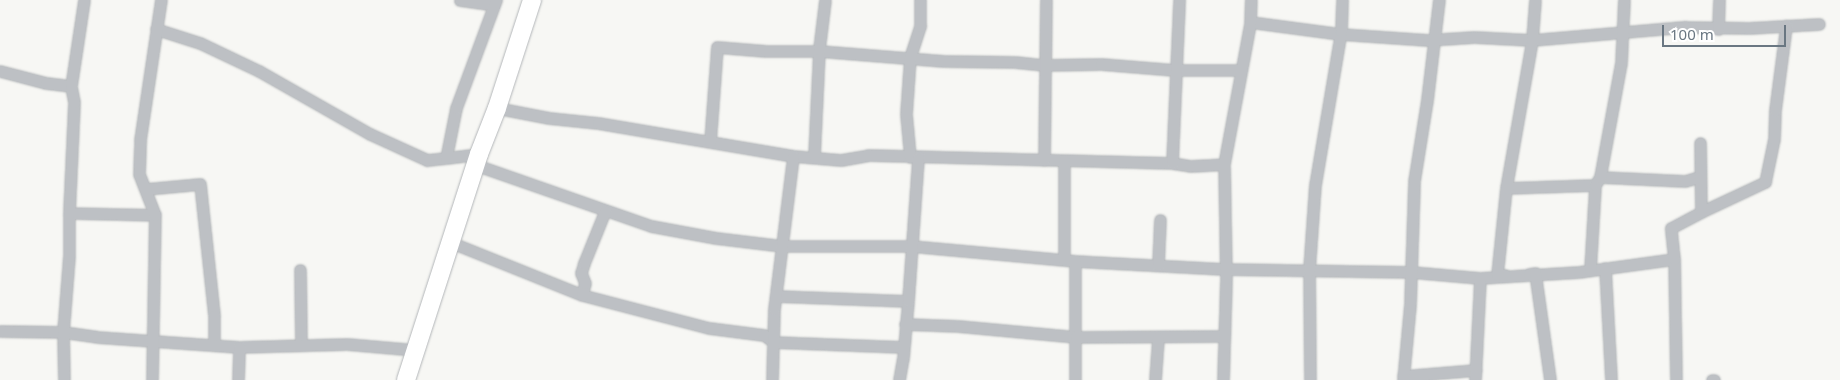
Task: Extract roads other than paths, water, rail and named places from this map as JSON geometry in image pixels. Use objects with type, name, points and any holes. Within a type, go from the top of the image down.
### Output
[{"type":"highway","points":[[406,380],[477,160],[497,108],[532,0]]},
{"type":"street","points":[[64,380],[63,332],[69,256],[74,102],[70,86],[84,0]]},
{"type":"street","points":[[152,380],[155,215],[139,174],[140,140],[161,0]]},
{"type":"street","points":[[446,158],[456,108],[495,2],[460,0]]},
{"type":"street","points":[[814,156],[819,51],[825,0]]},
{"type":"street","points":[[899,380],[904,347],[911,246],[917,193],[914,157],[906,114],[910,57],[920,26],[920,0]]},
{"type":"street","points":[[1044,160],[1046,0]]},
{"type":"street","points":[[1172,163],[1179,0]]},
{"type":"street","points":[[1223,380],[1224,164],[1250,22],[1250,0]]},
{"type":"street","points":[[1310,380],[1310,270],[1315,185],[1340,34],[1342,0]]},
{"type":"street","points":[[1439,0],[1414,181],[1409,319],[1403,378],[1475,375],[1480,278]]},
{"type":"street","points":[[1535,0],[1532,40],[1506,188],[1497,275],[1590,270],[1674,259]]},
{"type":"street","points":[[1590,270],[1598,181],[1621,63],[1624,0]]},
{"type":"street","points":[[1718,29],[1719,0]]},
{"type":"street","points":[[1250,22],[1340,34],[1428,40],[1474,38],[1532,40],[1685,27],[1718,29],[1819,24]]},
{"type":"street","points":[[1676,380],[1674,259],[1671,228],[1765,182],[1774,139],[1775,110],[1786,26]]},
{"type":"street","points":[[156,29],[200,43],[259,71],[370,134],[427,160],[446,158],[477,160],[605,212],[650,226],[716,238],[783,246],[911,246],[1070,260],[1224,269],[1411,272],[1480,278],[1535,273]]},
{"type":"street","points":[[710,142],[717,47],[766,51],[819,51],[944,61],[1015,62],[1045,65],[1101,64],[1175,70],[1240,70]]},
{"type":"street","points":[[0,71],[46,83],[70,86]]},
{"type":"street","points":[[497,108],[549,118],[598,123],[793,156],[814,156],[841,160],[868,156],[1172,163],[1190,166],[1224,164]]},
{"type":"street","points":[[1700,143],[1701,212]]},
{"type":"street","points":[[772,380],[776,296],[793,156]]},
{"type":"street","points":[[1064,161],[1076,337],[1075,380]]},
{"type":"street","points":[[1506,188],[1598,181],[1685,181],[1700,177]]},
{"type":"street","points":[[146,190],[200,184],[214,316],[214,345]]},
{"type":"street","points":[[582,295],[584,263],[605,212]]},
{"type":"street","points":[[69,213],[155,215]]},
{"type":"street","points":[[1158,265],[1160,220]]},
{"type":"street","points":[[450,242],[582,295],[709,328],[764,335],[774,342],[904,347]]},
{"type":"street","points":[[1605,268],[1611,380]]},
{"type":"street","points":[[300,270],[301,345]]},
{"type":"street","points":[[1535,273],[1550,380]]},
{"type":"street","points":[[776,296],[908,301]]},
{"type":"street","points":[[905,324],[958,326],[1076,337],[1158,338],[1223,336]]},
{"type":"street","points":[[0,331],[63,332],[214,345],[347,344],[416,350]]},
{"type":"street","points":[[1155,380],[1158,338]]},
{"type":"street","points":[[238,380],[239,346]]}]
